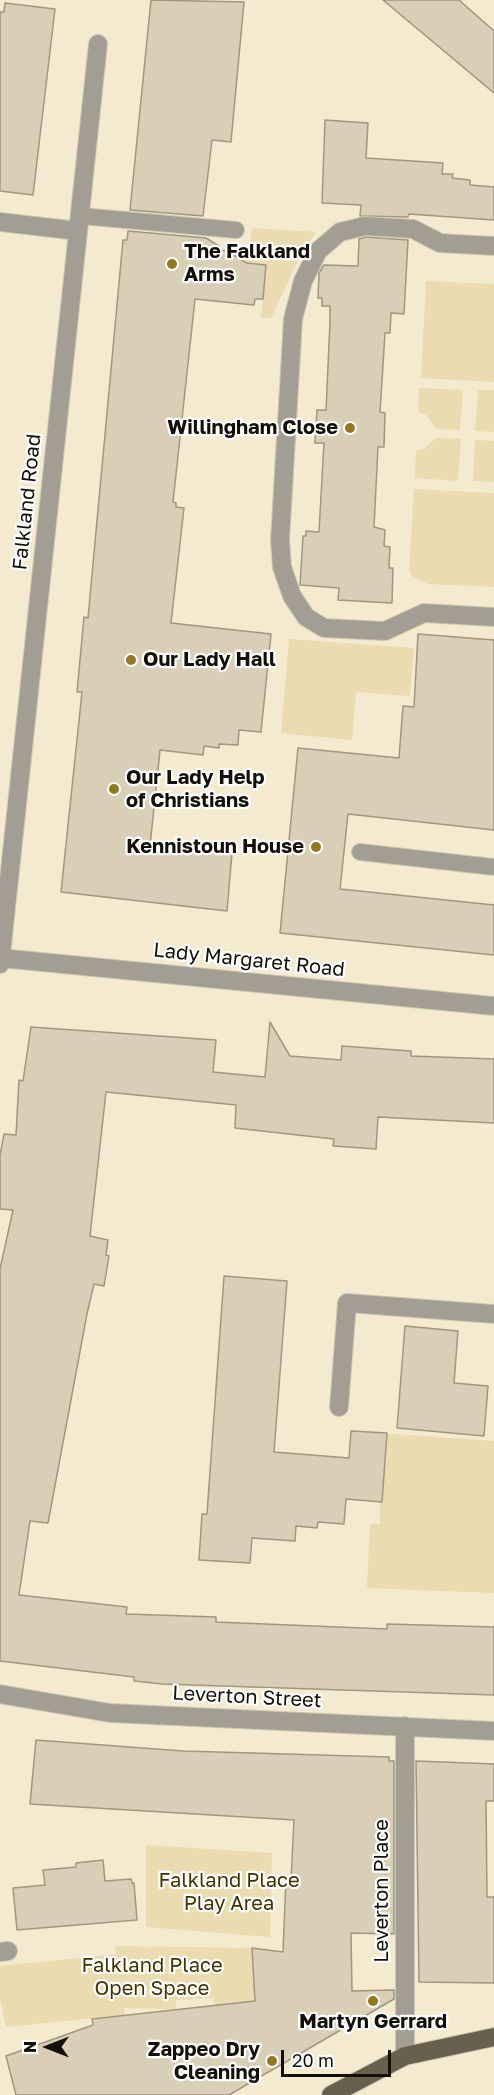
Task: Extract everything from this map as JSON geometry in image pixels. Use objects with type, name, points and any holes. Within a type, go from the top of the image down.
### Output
[{"type":"main road","points":[[331,2095],[405,2056],[494,2037]]},
{"type":"street","name":"Falkland Road","points":[[0,960],[98,44]]},
{"type":"street","points":[[0,222],[80,223]]},
{"type":"street","points":[[494,246],[440,243],[413,229],[365,226],[340,232],[318,251],[303,281],[293,320],[280,540],[282,567],[292,596],[306,617],[324,628],[385,631],[424,613],[494,617]]},
{"type":"street","name":"Lady Margaret Road","points":[[0,960],[494,1006]]},
{"type":"street","points":[[339,1407],[347,1303],[494,1314]]},
{"type":"street","name":"Leverton Street","points":[[0,1694],[110,1713],[494,1731]]},
{"type":"street","name":"Leverton Place","points":[[405,1726],[405,2056]]},
{"type":"lane","points":[[80,223],[236,230]]},
{"type":"lane","points":[[360,852],[494,867]]},
{"type":"green space","points":[[252,228],[316,232],[300,256],[271,318],[261,318],[266,265],[247,263]]},
{"type":"green space","points":[[426,281],[494,284],[494,382],[421,378]]},
{"type":"green space","points":[[419,388],[463,390],[460,430],[436,429],[426,415],[418,412]]},
{"type":"green space","points":[[478,390],[494,390],[494,432],[475,431]]},
{"type":"green space","points":[[436,438],[461,439],[458,481],[415,478],[416,451],[424,449]]},
{"type":"green space","points":[[475,440],[494,441],[494,482],[473,481]]},
{"type":"green space","points":[[414,489],[494,493],[494,587],[428,584],[412,576],[409,570]]},
{"type":"green space","points":[[289,639],[414,648],[410,696],[356,692],[352,740],[281,733]]},
{"type":"green space","points":[[380,1433],[494,1441],[494,1593],[367,1588],[370,1524],[380,1524]]},
{"type":"green space","name":"Falkland Place Play Area","points":[[146,1845],[272,1853],[270,1937],[146,1927]]},
{"type":"green space","name":"Falkland Place Open Space","points":[[115,1946],[252,1948],[255,2001],[215,2006],[213,1998],[176,2000],[176,2009],[124,2008],[125,2015],[6,2027],[0,1999],[0,1966],[116,1954]]},
{"type":"building","points":[[151,0],[244,2],[231,142],[212,140],[203,216],[130,210]]},
{"type":"building","points":[[383,0],[459,0],[494,31],[494,93]]},
{"type":"building","points":[[5,3],[55,9],[33,195],[0,191],[0,12],[4,12]]},
{"type":"building","points":[[325,120],[368,123],[366,158],[443,163],[442,174],[453,174],[452,178],[470,180],[470,185],[494,187],[494,220],[409,214],[408,217],[360,216],[361,205],[322,203]]},
{"type":"building","points":[[128,231],[206,238],[219,246],[219,250],[227,251],[247,263],[266,265],[263,299],[255,299],[254,305],[195,299],[173,502],[176,503],[176,507],[184,508],[171,623],[271,634],[261,732],[239,730],[238,745],[219,744],[219,748],[204,746],[203,755],[160,750],[150,846],[232,853],[227,911],[61,892],[82,692],[77,692],[84,617],[88,618],[123,240],[127,240]]},
{"type":"building","name":"Willingham Close","points":[[366,237],[408,240],[404,314],[391,313],[390,333],[385,333],[380,412],[385,413],[384,447],[378,447],[374,527],[385,530],[384,546],[390,547],[389,568],[393,568],[392,603],[338,600],[339,588],[300,585],[303,536],[306,536],[306,531],[319,532],[324,443],[315,443],[317,410],[326,410],[330,306],[322,306],[322,298],[318,298],[319,273],[324,265],[358,266],[359,239]]},
{"type":"building","name":"Kennistoun House","points":[[418,634],[494,640],[494,830],[348,814],[340,889],[494,905],[494,955],[280,933],[298,748],[399,758],[403,706],[414,707]]},
{"type":"building","points":[[270,1022],[290,1056],[341,1060],[342,1046],[411,1051],[411,1056],[494,1059],[494,1123],[378,1117],[376,1149],[333,1146],[334,1139],[235,1128],[236,1105],[106,1092],[90,1236],[108,1240],[106,1255],[109,1256],[104,1286],[94,1284],[48,1523],[30,1521],[19,1595],[127,1607],[126,1614],[216,1617],[216,1622],[387,1629],[387,1624],[494,1627],[494,1695],[162,1684],[134,1681],[134,1677],[0,1661],[0,1269],[13,1210],[0,1209],[0,1155],[4,1134],[16,1135],[19,1080],[23,1081],[31,1027],[216,1040],[213,1072],[265,1077]]},
{"type":"building","points":[[224,1276],[287,1281],[274,1452],[349,1458],[351,1431],[387,1433],[382,1502],[346,1499],[344,1524],[318,1522],[317,1528],[296,1526],[295,1541],[252,1538],[250,1563],[199,1560],[202,1514],[207,1514]]},
{"type":"building","points":[[405,1326],[458,1331],[454,1383],[488,1386],[484,1436],[397,1428]]},
{"type":"building","points":[[36,1740],[183,1751],[389,1757],[389,1761],[394,1761],[394,1934],[351,1933],[352,1991],[394,1990],[394,1999],[229,2095],[16,2095],[6,2056],[93,2025],[92,2019],[255,2001],[252,1948],[283,1952],[286,1879],[291,1880],[294,1820],[30,1804]]},
{"type":"building","points":[[416,1761],[494,1764],[494,1801],[486,1801],[487,1897],[494,1897],[494,1983],[419,1982]]},
{"type":"building","points":[[103,1860],[105,1881],[131,1879],[134,1883],[137,1920],[17,1930],[13,1888],[45,1885],[43,1870],[76,1867],[76,1863]]},
{"type":"place","name":"The Falkland Arms","points":[[172,264]]},
{"type":"place","name":"Willingham Close","points":[[350,428]]},
{"type":"place","name":"Our Lady Hall","points":[[131,660]]},
{"type":"place","name":"Our Lady Help of Christians","points":[[114,789]]},
{"type":"place","name":"Kennistoun House","points":[[316,847]]},
{"type":"place","name":"Martyn Gerrard","points":[[373,2001]]},
{"type":"place","name":"Zappeo Dry Cleaning","points":[[272,2061]]}]
